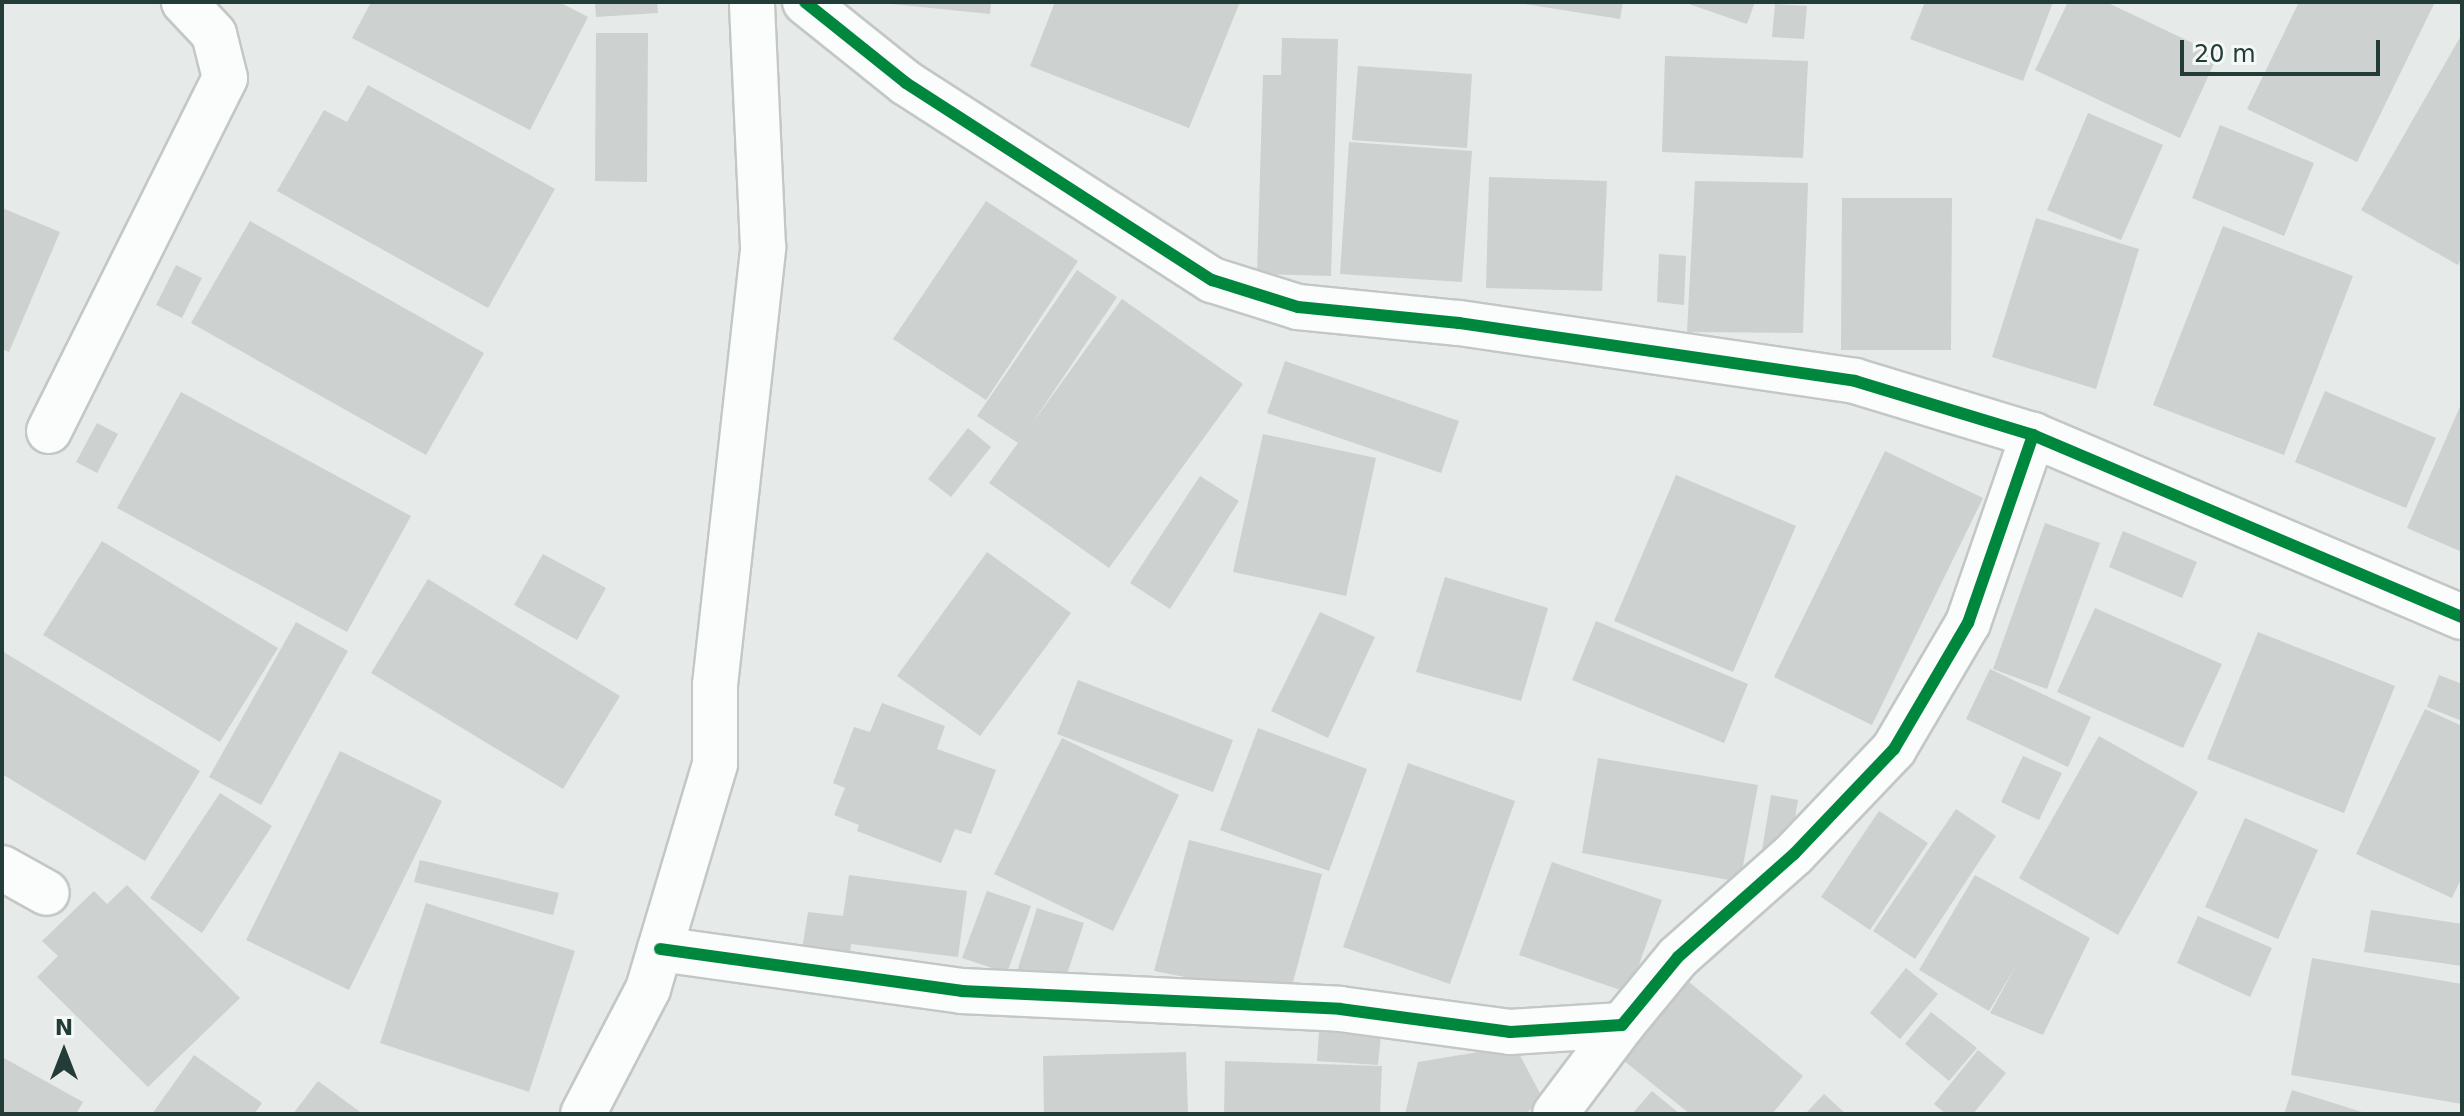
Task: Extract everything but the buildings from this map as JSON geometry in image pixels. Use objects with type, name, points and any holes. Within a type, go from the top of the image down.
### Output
[{"type":"street","points":[[49,431],[225,78],[214,34],[184,2]]},
{"type":"street","points":[[583,1114],[648,989],[715,764],[715,685],[763,247],[752,2]]},
{"type":"street","points":[[805,2],[906,83],[1212,280],[1298,307],[1459,323],[1855,381],[2033,435],[2462,617]]},
{"type":"street","points":[[1555,1114],[1678,957],[1794,854],[1894,749],[1968,623],[2033,435]]},
{"type":"street","points":[[2,868],[47,893]]},
{"type":"street","points":[[660,949],[962,991],[1340,1009],[1510,1032],[1622,1025]]},
{"type":"cycle path","points":[[805,2],[906,83],[1212,280],[1298,307],[1459,323],[1855,381],[2033,435],[2462,617]]},
{"type":"cycle path","points":[[660,949],[962,991],[1340,1009],[1510,1032],[1622,1025],[1678,957],[1794,854],[1894,749],[1968,623],[2033,435]]}]
